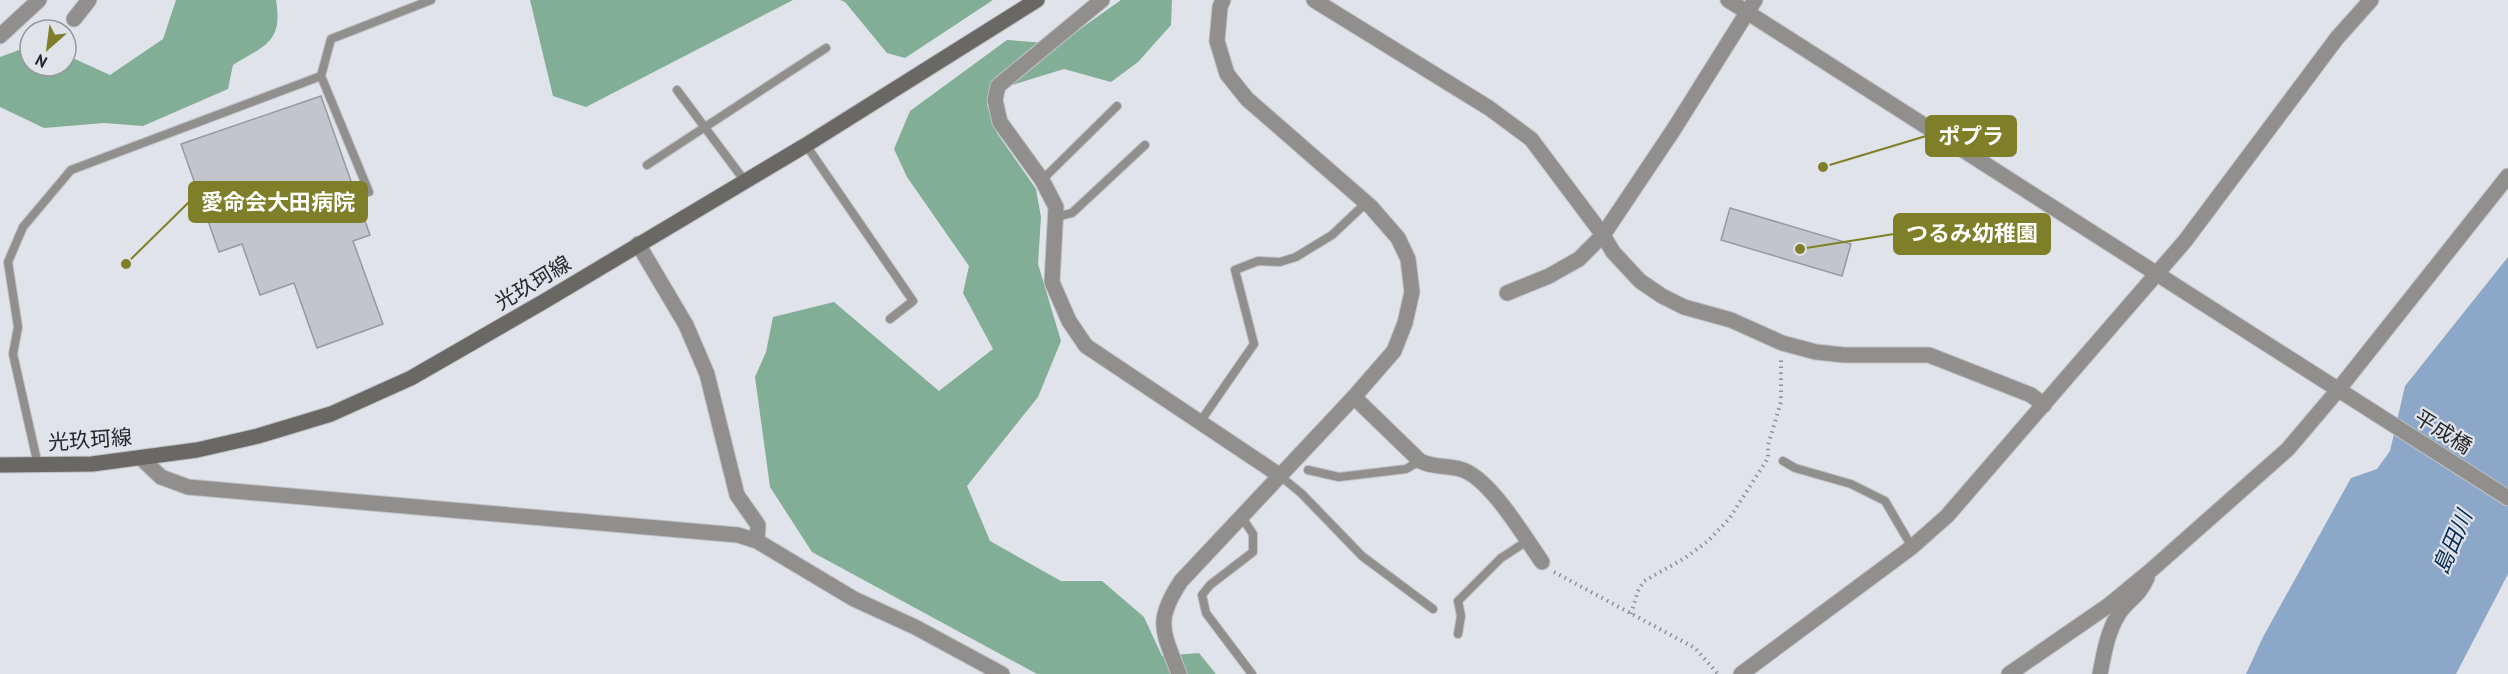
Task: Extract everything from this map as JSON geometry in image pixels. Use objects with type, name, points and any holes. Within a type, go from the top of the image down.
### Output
[{"type":"main road","name":"光玖珂線","points":[[0,465],[92,464],[197,450],[258,436],[331,414],[411,378],[806,145],[1037,0]]},
{"type":"street","points":[[0,36],[39,0]]},
{"type":"street","points":[[75,18],[89,0]]},
{"type":"street","points":[[1102,0],[998,86],[995,100],[1000,122],[1042,180],[1056,207],[1051,261],[1052,282],[1070,321],[1086,346],[1279,475]]},
{"type":"street","points":[[1179,674],[1168,645],[1162,618],[1166,606],[1181,581],[1354,397],[1394,351],[1406,323],[1412,292],[1408,260],[1398,238],[1366,202],[1247,99],[1227,74],[1217,41],[1220,7],[1223,0]]},
{"type":"street","points":[[1314,0],[1489,108],[1531,139],[1613,252],[1640,281],[1662,296],[1684,307],[1731,320],[1782,343],[1816,352],[1844,355],[1929,355],[2031,395],[2044,405]]},
{"type":"street","name":"平成橋","points":[[1728,0],[1751,6],[2158,274],[2508,498]]},
{"type":"street","points":[[1741,674],[1912,547],[1947,516],[2185,241],[2365,2]]},
{"type":"street","points":[[1507,293],[1549,276],[1579,259],[1603,236],[1674,129],[1751,6]]},
{"type":"street","points":[[2009,674],[2109,604],[2149,572],[2288,449],[2338,390],[2508,176]]},
{"type":"street","points":[[638,244],[686,325],[707,374],[737,495],[758,525],[757,541]]},
{"type":"street","points":[[1354,397],[1420,461],[1431,467],[1460,469],[1474,475],[1500,502],[1542,562]]},
{"type":"street","points":[[141,458],[161,477],[188,487],[738,536],[757,541],[854,599],[915,627],[1002,674]]},
{"type":"street","points":[[2100,674],[2108,637],[2119,613],[2140,593],[2149,572]]},
{"type":"lane","points":[[369,192],[321,76],[331,39],[431,0]]},
{"type":"lane","points":[[647,165],[826,48]]},
{"type":"lane","points":[[38,465],[13,354],[18,327],[8,262],[23,228],[71,170],[321,76]]},
{"type":"lane","points":[[677,90],[744,180]]},
{"type":"lane","points":[[1042,180],[1117,106]]},
{"type":"lane","points":[[806,145],[914,301],[890,319]]},
{"type":"lane","points":[[1056,217],[1072,213],[1145,145]]},
{"type":"lane","points":[[1200,422],[1254,344],[1235,270],[1258,261],[1280,262],[1296,257],[1332,235],[1366,202]]},
{"type":"lane","points":[[1308,470],[1339,477],[1406,469],[1420,461]]},
{"type":"lane","points":[[1783,461],[1795,468],[1851,484],[1885,501],[1912,547]]},
{"type":"lane","points":[[1279,475],[1362,556],[1433,609]]},
{"type":"lane","points":[[1241,516],[1253,534],[1253,552],[1210,585],[1202,595],[1206,613],[1252,674]]},
{"type":"lane","points":[[1458,634],[1461,616],[1458,601],[1501,558],[1527,541]]},
{"type":"path","points":[[1631,614],[1638,591],[1644,581],[1685,558],[1708,541],[1730,519],[1768,458],[1768,445],[1781,402],[1782,343]]},
{"type":"path","points":[[1542,562],[1557,574],[1695,648],[1718,674]]},
{"type":"green space","points":[[176,0],[276,0],[277,25],[274,34],[263,47],[233,65],[228,89],[143,126],[104,123],[44,128],[0,107],[0,57],[18,50],[18,78],[78,78],[78,60],[110,75],[163,39]]},
{"type":"green space","points":[[530,0],[793,0],[586,107],[553,96]]},
{"type":"green space","points":[[840,0],[993,0],[905,58],[887,53],[845,2]]},
{"type":"green space","points":[[1121,0],[1172,0],[1171,25],[1138,62],[1111,82],[1064,69],[1012,85],[987,105],[997,133],[1036,189],[1041,217],[1038,264],[1061,341],[1038,397],[967,486],[990,541],[1061,581],[1102,581],[1144,617],[1162,656],[1199,653],[1216,674],[1037,674],[812,552],[770,487],[755,377],[766,352],[773,317],[834,302],[939,391],[993,349],[963,293],[969,266],[907,177],[894,149],[910,111],[1007,40],[1059,44]]},
{"type":"water","name":"島田川","points":[[2508,257],[2508,574],[2456,674],[2246,674],[2263,637],[2351,478],[2377,469],[2390,451],[2405,386]]},
{"type":"building","points":[[321,96],[370,235],[353,241],[383,324],[317,348],[294,283],[260,295],[242,244],[219,252],[181,144]]},
{"type":"building","points":[[1730,208],[1851,244],[1842,276],[1721,240]]},
{"type":"place","name":"ポプラ","points":[[1823,167]]},
{"type":"place","name":"つるみ幼稚園","points":[[1800,249]]},
{"type":"place","name":"愛命会大田病院","points":[[126,264]]}]
